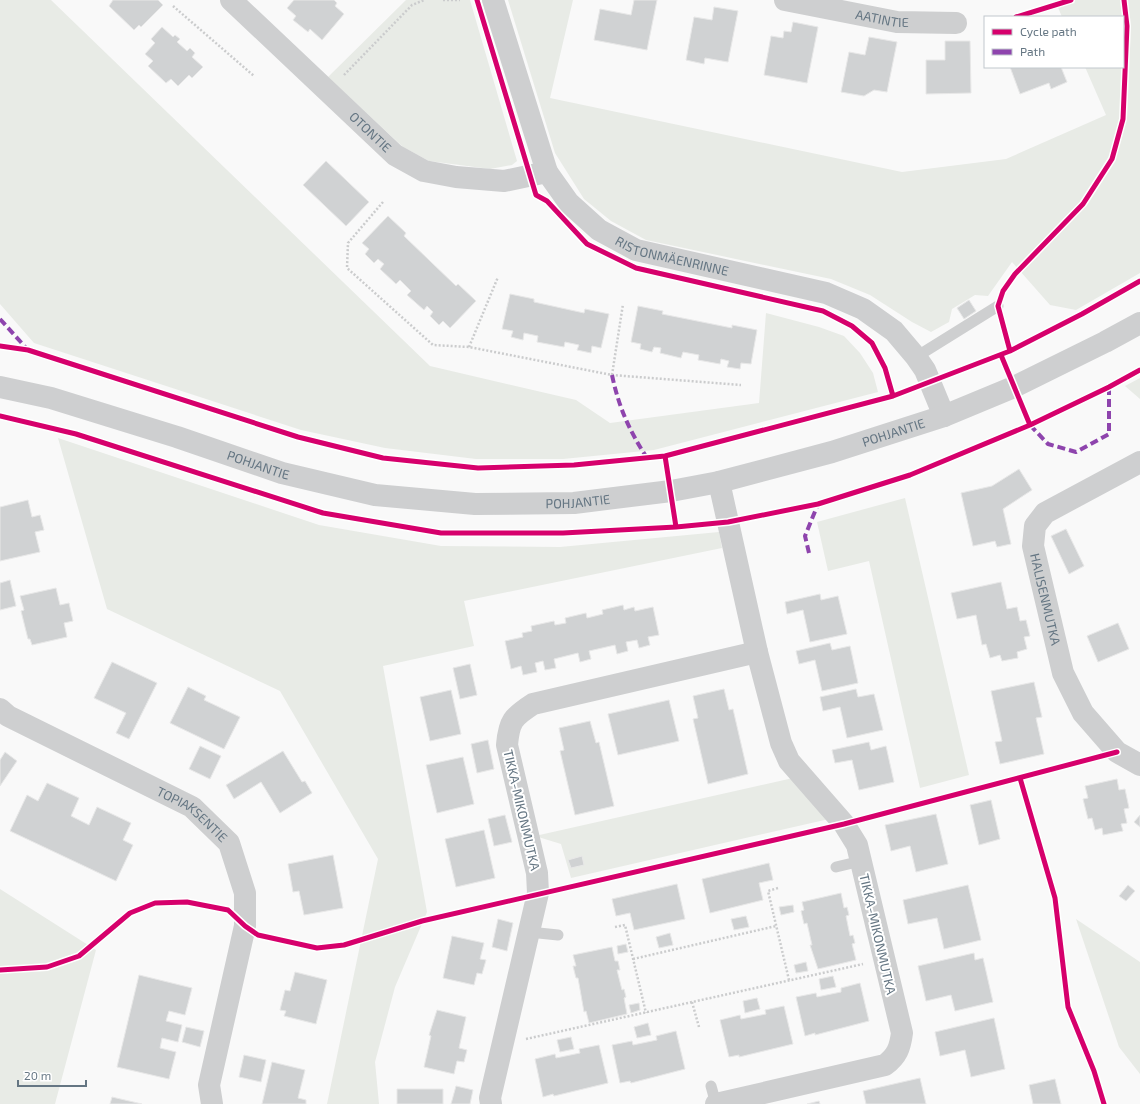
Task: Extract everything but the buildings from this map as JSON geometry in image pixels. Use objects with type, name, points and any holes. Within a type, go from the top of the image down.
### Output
[{"type":"street","name":"OTONTIE","points":[[231,0],[396,155],[424,171],[456,177],[504,181],[547,172]]},
{"type":"street","name":"RISTONMÄENRINNE","points":[[493,0],[547,172],[569,203],[599,230],[636,250],[826,293],[863,309],[894,331],[926,370],[944,416]]},
{"type":"street","name":"AATINTIE","points":[[785,0],[897,22],[956,23]]},
{"type":"street","name":"POHJANTIE","points":[[0,386],[51,398],[176,437],[282,473],[375,495],[475,504],[574,503],[670,491],[719,482],[832,452],[944,416],[1014,387],[1140,323]]},
{"type":"street","name":"HALISENMUTKA","points":[[1140,462],[1045,513],[1035,526],[1033,546],[1063,673],[1079,706],[1083,713],[1117,752],[1140,765]]},
{"type":"street","name":"TIKKA-MIKONMUTKA","points":[[714,1098],[885,1065],[895,1057],[900,1045],[902,1033],[857,845],[844,824],[789,761],[781,743],[757,652],[719,482]]},
{"type":"street","name":"TIKKA-MIKONMUTKA","points":[[491,1104],[490,1098],[538,893],[536,873],[507,745],[508,728],[517,714],[533,704],[757,652]]},
{"type":"street","name":"TOPIAKSENTIE","points":[[0,709],[8,716],[192,807],[229,843],[245,893],[245,926],[208,1085],[212,1104]]},
{"type":"lane","points":[[916,357],[998,306]]},
{"type":"lane","points":[[836,867],[861,861]]},
{"type":"lane","points":[[529,932],[558,935]]},
{"type":"path","points":[[328,91],[412,5],[424,0]]},
{"type":"path","points":[[443,0],[460,0]]},
{"type":"path","points":[[172,6],[254,76]]},
{"type":"path","points":[[383,202],[348,243],[347,268],[433,345],[469,348],[612,375],[741,385]]},
{"type":"path","points":[[469,348],[498,277]]},
{"type":"path","points":[[612,375],[623,304]]},
{"type":"path","points":[[778,888],[768,890],[788,980]]},
{"type":"path","points":[[615,927],[625,925],[646,1013]]},
{"type":"path","points":[[633,959],[776,926]]},
{"type":"path","points":[[502,1045],[884,959]]},
{"type":"path","points":[[692,1002],[699,1027]]},
{"type":"shaded area","points":[[0,0],[51,0],[430,366],[576,400],[610,423],[759,403],[766,313],[819,327],[844,336],[860,353],[873,373],[878,392],[654,450],[563,459],[476,459],[385,448],[301,430],[34,343],[0,304]]},
{"type":"shaded area","points":[[406,0],[470,0],[517,161],[512,165],[490,169],[429,161],[403,147],[328,77]]},
{"type":"shaded area","points":[[508,0],[573,0],[550,98],[902,172],[1006,159],[1106,115],[1085,68],[1124,68],[1124,16],[1062,16],[1055,0],[1140,0],[1140,273],[1076,310],[1050,305],[1012,262],[988,296],[975,295],[952,309],[949,322],[931,332],[912,322],[870,295],[831,279],[646,240],[611,221],[584,199],[555,153]]},
{"type":"shaded area","points":[[1140,378],[1140,399],[1125,386]]},
{"type":"shaded area","points":[[58,438],[319,525],[441,546],[560,547],[719,532],[722,548],[464,601],[474,646],[383,666],[427,912],[395,987],[375,1062],[379,1104],[327,1104],[378,859],[280,691],[107,609]]},
{"type":"shaded area","points":[[905,498],[969,775],[920,788],[869,561],[828,571],[817,522]]},
{"type":"shaded area","points":[[793,778],[829,819],[571,878],[561,844],[535,836]]},
{"type":"shaded area","points":[[0,889],[96,950],[55,1104],[0,1104]]},
{"type":"shaded area","points":[[1076,919],[1140,962],[1140,1074],[1119,1047]]},
{"type":"marked path","points":[[0,319],[28,350]]},
{"type":"marked path","points":[[612,375],[625,418],[647,458]]},
{"type":"marked path","points":[[1030,425],[1048,444],[1076,452],[1109,434],[1109,387]]},
{"type":"marked path","points":[[809,553],[805,536],[818,504]]},
{"type":"cycle path","points":[[477,0],[536,195],[547,201],[587,244],[636,268],[823,311],[852,326],[872,343],[885,368],[893,396]]},
{"type":"cycle path","points":[[1019,16],[1071,0]]},
{"type":"cycle path","points":[[1010,351],[998,306],[1003,291],[1015,274],[1083,204],[1112,159],[1123,119],[1127,26],[1124,0]]},
{"type":"cycle path","points":[[0,346],[28,350],[298,437],[383,458],[478,468],[574,465],[665,456],[893,396],[1010,351],[1082,314],[1140,281]]},
{"type":"cycle path","points":[[1001,355],[1030,425]]},
{"type":"cycle path","points":[[0,416],[76,434],[323,513],[441,533],[563,533],[676,527],[728,522],[818,504],[910,475],[1030,425],[1109,387],[1140,370]]},
{"type":"cycle path","points":[[665,456],[676,527]]},
{"type":"cycle path","points":[[0,970],[47,967],[79,956],[130,913],[155,903],[187,902],[228,910],[245,926],[258,935],[317,948],[344,945],[422,921],[844,824],[1117,752]]},
{"type":"cycle path","points":[[1020,778],[1055,898],[1068,1007],[1094,1071],[1104,1104]]}]
